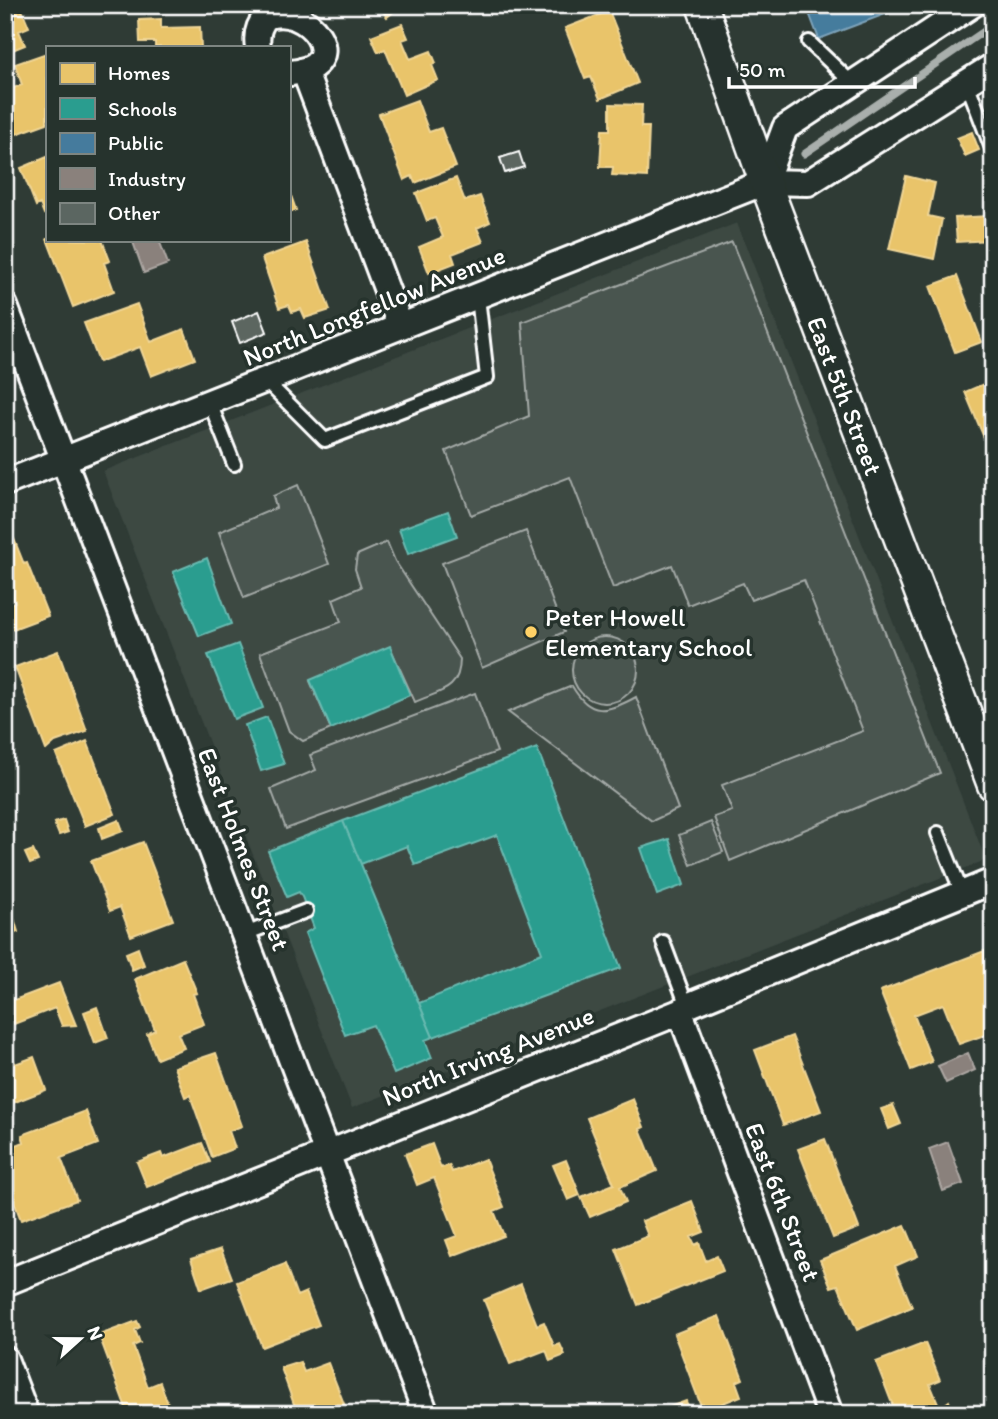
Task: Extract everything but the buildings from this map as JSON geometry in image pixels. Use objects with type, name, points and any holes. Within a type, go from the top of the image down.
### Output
[{"type":"street","name":"East 5th Street","points":[[702,5],[765,182],[993,785]]},
{"type":"street","points":[[765,182],[785,128],[972,5]]},
{"type":"street","points":[[258,46],[259,29],[272,12],[282,7],[303,9],[319,23],[323,34],[320,55],[313,64],[297,71],[400,325]]},
{"type":"street","name":"North Longfellow Avenue","points":[[5,484],[765,182],[808,183],[993,66]]},
{"type":"street","name":"East Holmes Street","points":[[5,306],[426,1414]]},
{"type":"street","name":"North Irving Avenue","points":[[5,1283],[993,881]]},
{"type":"street","name":"East 6th Street","points":[[683,1009],[830,1414]]},
{"type":"street","points":[[5,1359],[26,1414]]},
{"type":"lane","points":[[810,42],[853,84]]},
{"type":"lane","points":[[967,83],[993,150]]},
{"type":"lane","points":[[266,381],[325,440],[487,377],[478,297]]},
{"type":"lane","points":[[210,403],[234,464]]},
{"type":"lane","points":[[938,833],[962,893]]},
{"type":"lane","points":[[245,934],[306,911]]},
{"type":"lane","points":[[663,943],[683,1009]]},
{"type":"shaded area","name":"Peter Howell Elementary School","points":[[737,223],[986,860],[352,1108],[103,471]]},
{"type":"shaded area","points":[[732,242],[940,773],[730,861],[714,817],[732,811],[722,785],[863,731],[804,580],[751,600],[743,583],[688,605],[672,565],[613,588],[570,477],[471,515],[446,451],[529,416],[522,322]]},
{"type":"shaded area","points":[[298,485],[329,564],[244,598],[219,532],[276,508],[273,496]]},
{"type":"shaded area","points":[[526,531],[564,632],[482,668],[442,563]]},
{"type":"shaded area","points":[[387,542],[395,561],[460,659],[456,678],[447,688],[415,702],[390,647],[310,681],[331,729],[303,741],[289,731],[260,653],[341,622],[333,599],[361,587],[355,569],[357,555]]},
{"type":"shaded area","points":[[605,637],[618,640],[628,647],[635,657],[638,670],[635,683],[628,693],[618,700],[605,703],[592,700],[582,693],[575,683],[572,670],[575,657],[582,647],[592,640]]},
{"type":"shaded area","points":[[572,686],[586,703],[600,709],[608,709],[636,697],[678,809],[652,821],[508,712]]},
{"type":"shaded area","points":[[475,693],[497,752],[286,829],[271,789],[316,770],[310,755]]},
{"type":"shaded area","points":[[711,822],[723,852],[691,865],[679,835]]},
{"type":"waterway","points":[[804,154],[993,25]]},
{"type":"place","name":"Peter Howell Elementary School","points":[[531,632]]}]
